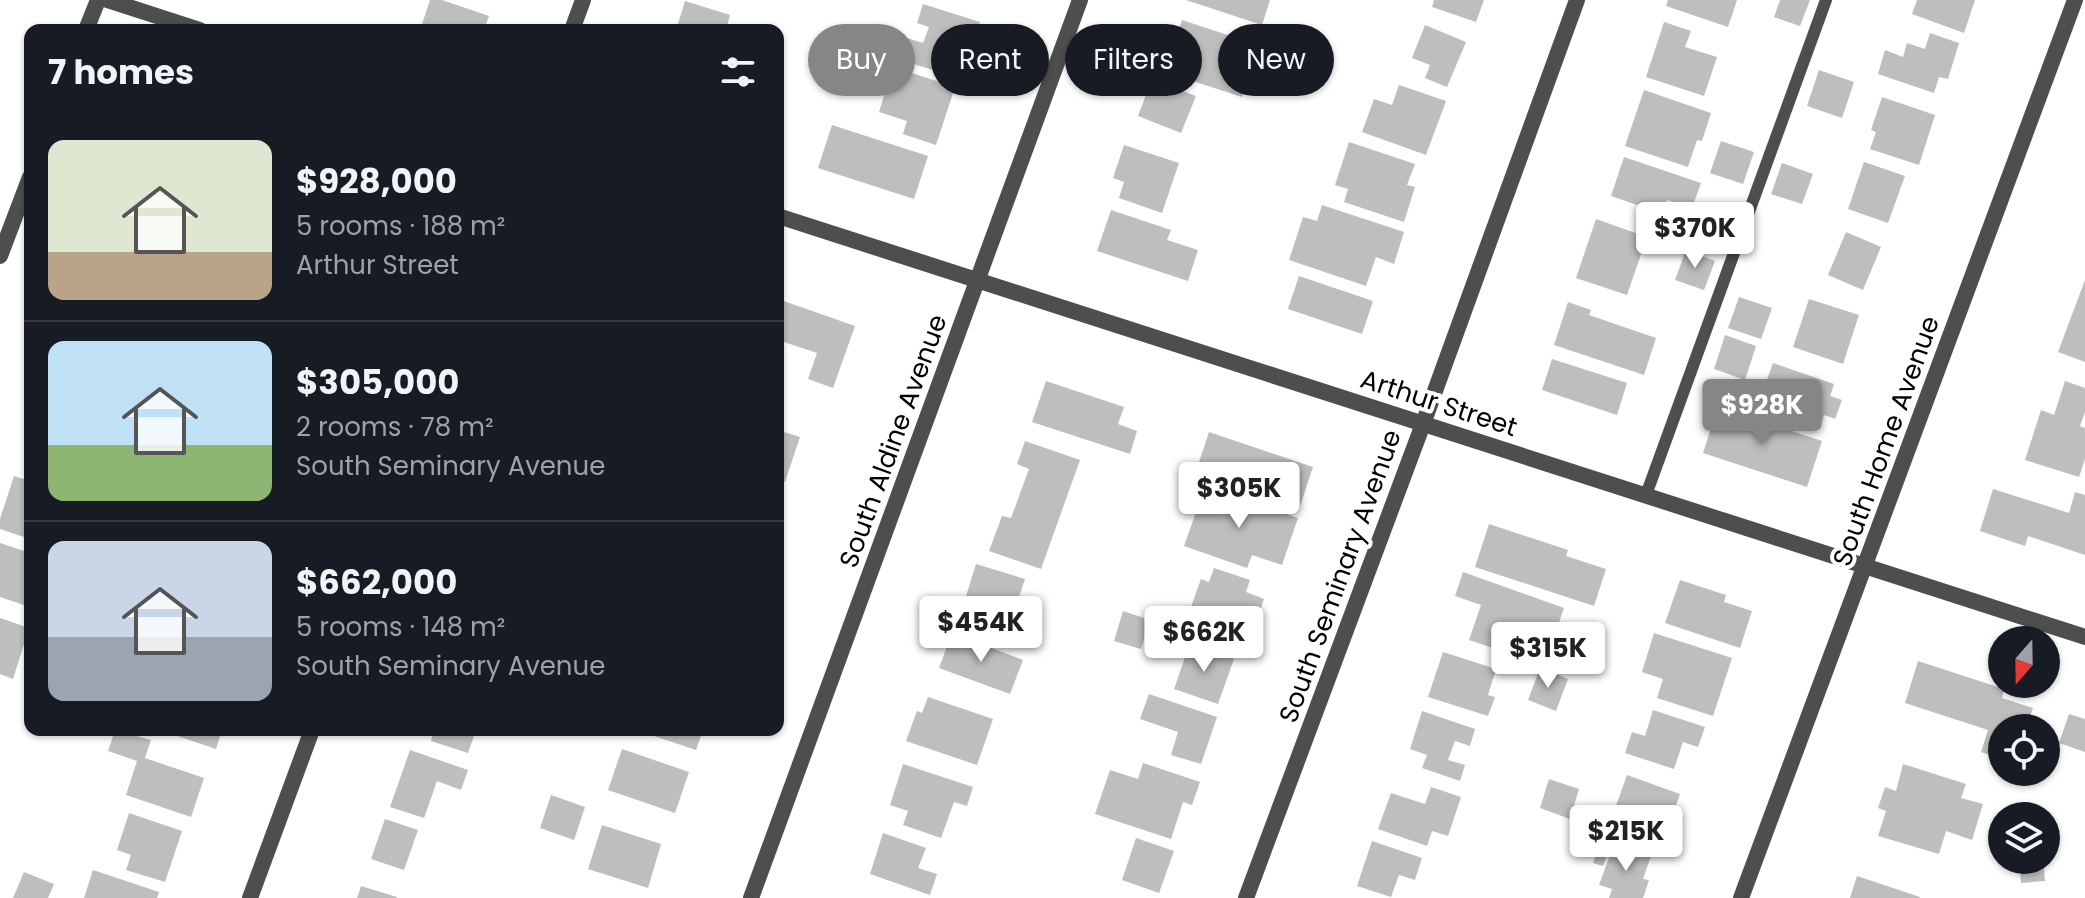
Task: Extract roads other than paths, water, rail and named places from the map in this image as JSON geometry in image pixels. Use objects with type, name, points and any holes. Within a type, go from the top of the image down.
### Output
[{"type":"street","points":[[88,24],[98,0]]},
{"type":"street","points":[[107,0],[181,24]]},
{"type":"street","points":[[574,24],[583,0]]},
{"type":"street","name":"South Aldine Avenue","points":[[751,898],[1080,0]]},
{"type":"street","name":"South Seminary Avenue","points":[[1246,898],[1577,0]]},
{"type":"street","name":"South Home Avenue","points":[[1741,898],[2075,0]]},
{"type":"street","points":[[0,256],[24,193]]},
{"type":"street","name":"Arthur Street","points":[[784,218],[2085,637]]},
{"type":"street","points":[[250,898],[310,736]]},
{"type":"lane","points":[[1646,495],[1826,0]]}]
